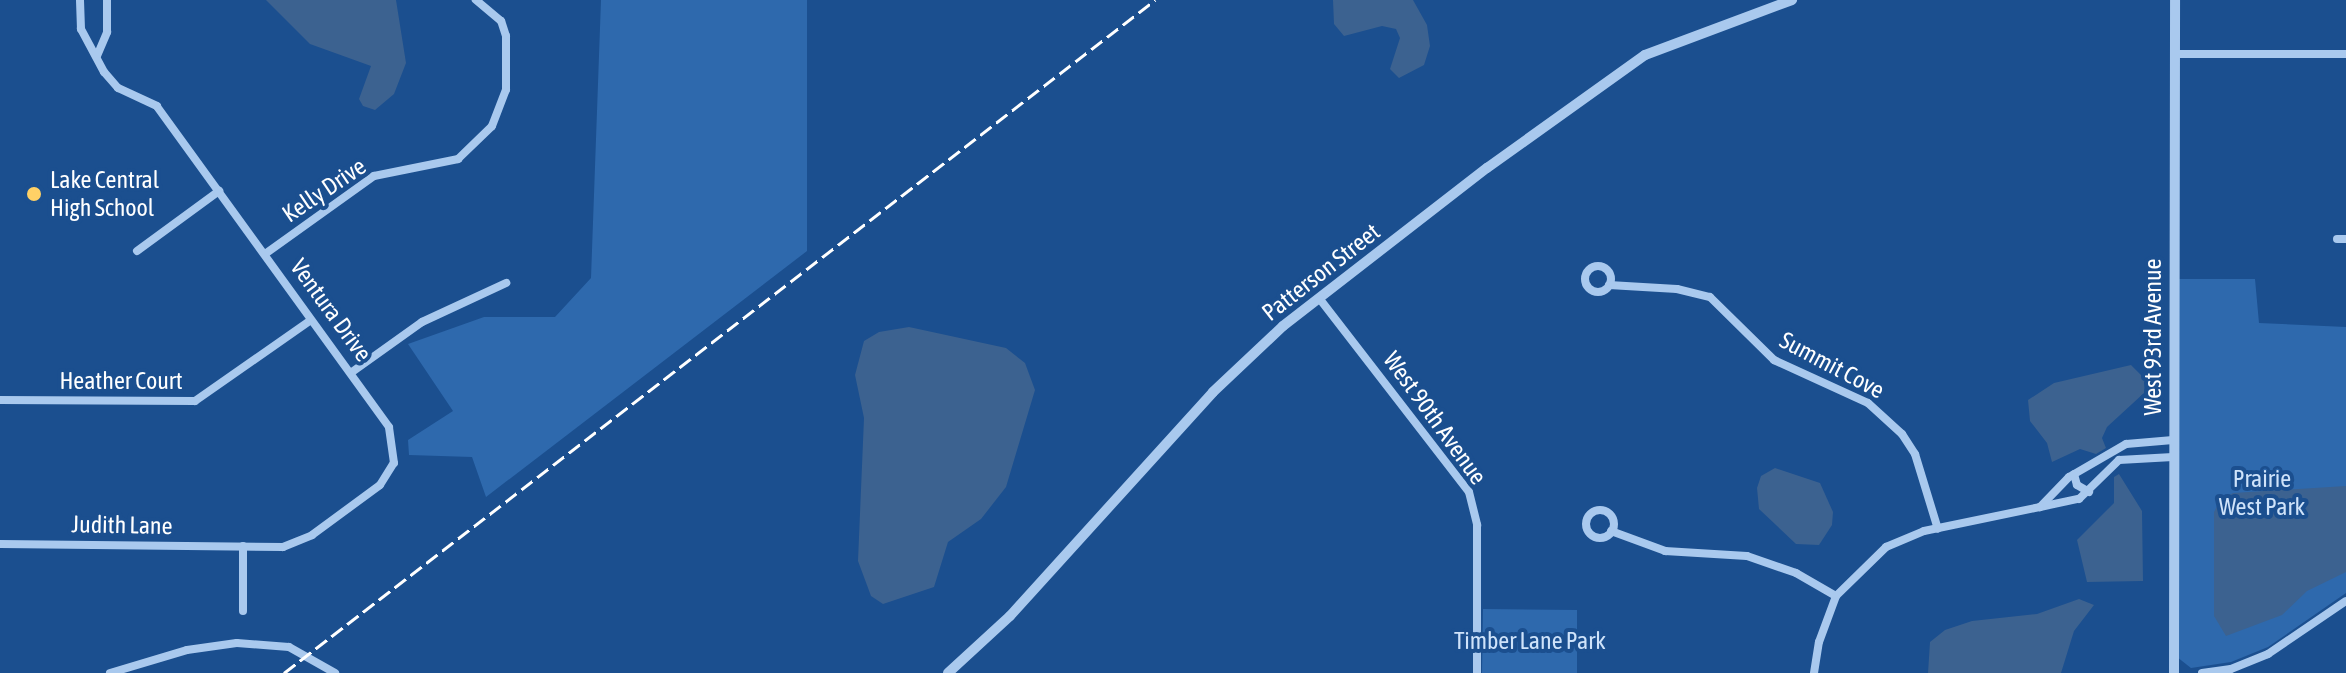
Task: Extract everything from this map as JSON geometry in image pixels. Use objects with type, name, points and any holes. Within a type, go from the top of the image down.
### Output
[{"type":"street","name":"Ventura Drive","points":[[80,0],[81,29],[118,88],[157,106],[352,372],[394,439],[388,476],[299,542],[243,546]]},
{"type":"street","points":[[97,56],[107,32],[107,0]]},
{"type":"street","name":"Kelly Drive","points":[[265,254],[374,176],[458,159],[492,126],[506,90],[506,36],[501,21],[476,0]]},
{"type":"street","name":"Patterson Street","points":[[948,673],[1010,616],[1230,374],[1319,298],[1645,55],[1761,5],[1792,0]]},
{"type":"street","name":"West 93rd Avenue","points":[[2174,673],[2175,0]]},
{"type":"street","points":[[2174,54],[2346,54]]},
{"type":"street","points":[[137,251],[219,191]]},
{"type":"street","points":[[352,372],[422,322],[506,283]]},
{"type":"street","name":"Summit Cove","points":[[1609,285],[1677,289],[1710,297],[1774,360],[1868,403],[1902,434],[1915,454],[1938,529]]},
{"type":"street","name":"West 90th Avenue","points":[[1319,298],[1469,492],[1477,525],[1477,673]]},
{"type":"street","name":"Heather Court","points":[[0,400],[195,401],[311,320]]},
{"type":"street","points":[[1814,673],[1819,642],[1836,596],[1886,547],[1938,529],[2072,502],[2089,492],[2109,461],[2136,441],[2173,440]]},
{"type":"street","points":[[2040,507],[2074,474],[2109,461],[2173,457]]},
{"type":"street","points":[[2074,474],[2077,485],[2089,492]]},
{"type":"street","points":[[1611,531],[1665,551],[1747,556],[1796,573],[1836,596]]},
{"type":"street","name":"Judith Lane","points":[[0,544],[243,546]]},
{"type":"street","points":[[243,546],[243,611]]},
{"type":"street","points":[[2202,673],[2268,654],[2346,601]]},
{"type":"street","points":[[110,673],[145,660],[237,643],[289,647],[335,673]]},
{"type":"green space","points":[[601,0],[807,0],[807,251],[486,497],[472,457],[409,455],[408,440],[453,411],[408,344],[484,317],[555,317],[591,278]]},
{"type":"green space","name":"Prairie West Park","points":[[2179,279],[2255,279],[2259,323],[2346,327],[2346,593],[2268,647],[2231,662],[2191,668],[2177,657]]},
{"type":"green space","name":"Timber Lane Park","points":[[1483,609],[1577,610],[1577,673],[1482,673]]},
{"type":"shaded area","points":[[266,0],[396,0],[406,63],[394,94],[375,110],[363,106],[359,99],[371,66],[310,44]]},
{"type":"shaded area","points":[[1333,0],[1413,0],[1427,25],[1430,46],[1424,65],[1399,78],[1390,69],[1400,38],[1396,29],[1382,26],[1344,36],[1334,24]]},
{"type":"shaded area","points":[[909,327],[1006,348],[1025,363],[1035,390],[1006,487],[981,519],[948,542],[934,587],[883,604],[871,596],[858,561],[864,418],[855,375],[864,341],[879,332]]},
{"type":"shaded area","points":[[2131,365],[2145,379],[2144,393],[2107,427],[2102,438],[2106,448],[2096,454],[2080,449],[2052,462],[2047,443],[2030,421],[2028,400],[2054,383]]},
{"type":"shaded area","points":[[1775,468],[1820,483],[1833,512],[1832,525],[1819,545],[1796,544],[1759,509],[1757,488],[1761,476]]},
{"type":"shaded area","points":[[2119,474],[2142,511],[2143,581],[2087,582],[2077,540],[2114,503],[2114,477]]},
{"type":"shaded area","points":[[2346,486],[2346,572],[2307,591],[2282,615],[2226,636],[2214,616],[2214,512],[2220,501],[2233,493]]},
{"type":"shaded area","points":[[2079,599],[2094,605],[2074,631],[2061,673],[1928,673],[1930,642],[1945,630],[1972,621],[2037,614]]},
{"type":"railway","points":[[284,673],[1155,0]]},
{"type":"place","name":"Lake Central High School","points":[[34,194]]}]
